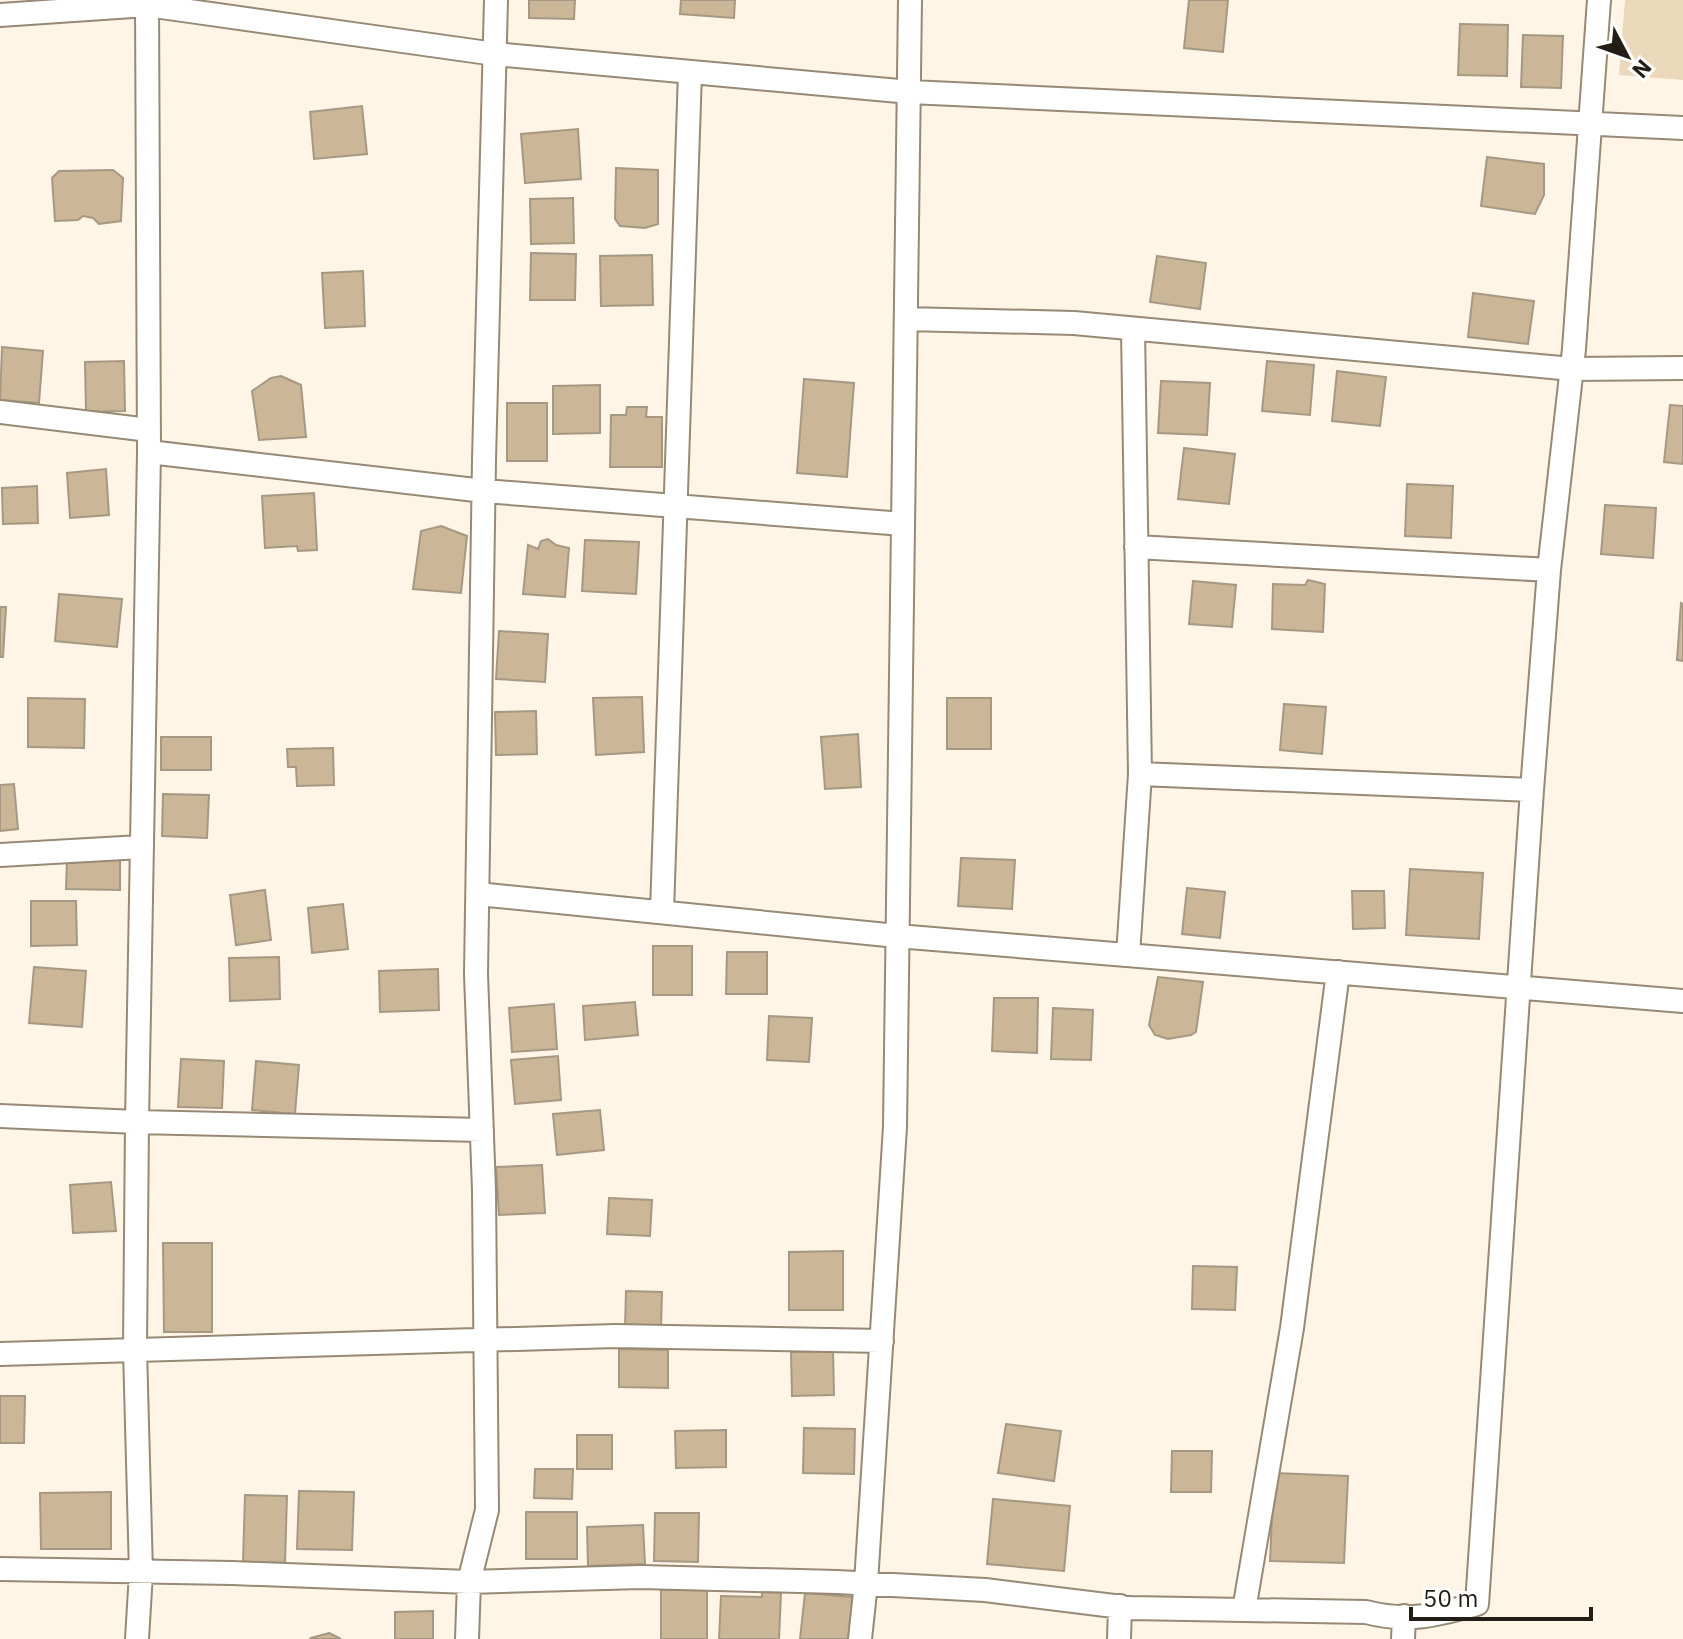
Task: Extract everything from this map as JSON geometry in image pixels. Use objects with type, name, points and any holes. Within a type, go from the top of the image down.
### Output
[{"type":"street","points":[[467,1639],[469,1582],[487,1510],[482,1130],[476,974],[496,0]]},
{"type":"street","points":[[860,1639],[895,1127],[910,0]]},
{"type":"street","points":[[0,1569],[232,1573],[469,1582],[641,1577],[866,1583],[985,1590],[1120,1606],[1366,1612],[1386,1617],[1427,1618],[1477,1604],[1532,790],[1549,570],[1572,369],[1599,0]]},
{"type":"street","points":[[137,1639],[141,1573],[135,1349],[137,1122],[149,441],[147,2]]},
{"type":"street","points":[[0,15],[147,2],[495,54],[910,92],[1683,128]]},
{"type":"street","points":[[662,912],[690,72]]},
{"type":"street","points":[[906,319],[1074,323],[1572,369],[1683,368]]},
{"type":"street","points":[[1128,955],[1140,774],[1133,329]]},
{"type":"street","points":[[0,412],[149,441],[484,491],[903,524]]},
{"type":"street","points":[[1136,547],[1549,570]]},
{"type":"street","points":[[1140,774],[1532,790]]},
{"type":"street","points":[[0,855],[141,847]]},
{"type":"street","points":[[478,894],[897,936],[1683,1001]]},
{"type":"street","points":[[1244,1610],[1292,1328],[1338,972]]},
{"type":"street","points":[[0,1116],[482,1130]]},
{"type":"street","points":[[0,1354],[615,1336],[882,1341]]},
{"type":"street","points":[[1119,1639],[1120,1606]]},
{"type":"street","points":[[1403,1639],[1404,1616]]},
{"type":"shaded area","points":[[1625,0],[1683,0],[1683,80],[1619,75]]},
{"type":"building","points":[[529,0],[575,0],[574,19],[529,18]]},
{"type":"building","points":[[681,0],[735,0],[734,18],[680,14]]},
{"type":"building","points":[[1189,0],[1228,0],[1223,52],[1184,48]]},
{"type":"building","points":[[1460,24],[1508,25],[1507,76],[1458,75]]},
{"type":"building","points":[[1523,35],[1563,36],[1561,88],[1521,87]]},
{"type":"building","points":[[362,106],[367,154],[314,159],[310,112]]},
{"type":"building","points":[[578,129],[581,179],[525,183],[521,134]]},
{"type":"building","points":[[1487,157],[1544,164],[1544,195],[1535,214],[1481,206]]},
{"type":"building","points":[[616,168],[658,170],[658,224],[645,228],[620,226],[615,219]]},
{"type":"building","points":[[113,170],[123,178],[121,221],[99,224],[93,218],[83,216],[78,220],[55,221],[52,178],[59,171]]},
{"type":"building","points":[[573,198],[574,243],[531,244],[530,199]]},
{"type":"building","points":[[531,253],[576,254],[575,300],[530,300]]},
{"type":"building","points":[[652,255],[653,305],[601,306],[600,256]]},
{"type":"building","points":[[1157,256],[1206,263],[1200,309],[1150,302]]},
{"type":"building","points":[[363,271],[365,326],[325,328],[322,273]]},
{"type":"building","points":[[1473,293],[1534,301],[1528,344],[1468,337]]},
{"type":"building","points":[[2,347],[43,351],[39,403],[0,400]]},
{"type":"building","points":[[124,361],[125,411],[86,412],[85,362]]},
{"type":"building","points":[[1267,361],[1314,365],[1310,415],[1262,411]]},
{"type":"building","points":[[1337,371],[1386,377],[1380,426],[1332,421]]},
{"type":"building","points":[[281,376],[301,385],[306,437],[259,440],[252,391],[271,378]]},
{"type":"building","points":[[804,379],[854,383],[847,477],[797,473]]},
{"type":"building","points":[[1161,381],[1210,383],[1207,435],[1158,433]]},
{"type":"building","points":[[600,385],[600,433],[553,434],[553,386]]},
{"type":"building","points":[[507,403],[547,403],[547,461],[507,461]]},
{"type":"building","points":[[1670,405],[1683,406],[1683,464],[1664,462]]},
{"type":"building","points":[[627,407],[647,407],[646,417],[662,417],[662,467],[610,467],[611,415],[626,415]]},
{"type":"building","points":[[1184,448],[1235,454],[1229,504],[1178,499]]},
{"type":"building","points":[[106,469],[109,515],[70,518],[67,473]]},
{"type":"building","points":[[1407,484],[1453,486],[1451,538],[1405,536]]},
{"type":"building","points":[[37,486],[38,523],[3,524],[2,488]]},
{"type":"building","points":[[314,493],[317,550],[298,551],[297,546],[265,548],[262,496]]},
{"type":"building","points":[[1605,505],[1656,508],[1653,558],[1601,554]]},
{"type":"building","points":[[441,526],[467,536],[461,593],[413,589],[421,531]]},
{"type":"building","points":[[548,539],[569,548],[565,597],[523,594],[528,545],[538,549],[541,541]]},
{"type":"building","points":[[585,540],[639,542],[636,594],[582,591]]},
{"type":"building","points":[[1308,580],[1325,584],[1323,632],[1272,629],[1273,584],[1305,585]]},
{"type":"building","points":[[1193,581],[1236,585],[1232,627],[1189,624]]},
{"type":"building","points":[[59,594],[122,599],[117,647],[55,641]]},
{"type":"building","points":[[1683,604],[1683,661],[1677,660]]},
{"type":"building","points":[[0,607],[6,607],[3,657],[0,657]]},
{"type":"building","points":[[499,631],[548,634],[545,682],[496,679]]},
{"type":"building","points":[[642,697],[644,752],[596,755],[593,698]]},
{"type":"building","points":[[28,698],[85,699],[84,748],[28,747]]},
{"type":"building","points":[[947,698],[991,698],[991,749],[947,749]]},
{"type":"building","points":[[1284,704],[1326,707],[1322,754],[1280,750]]},
{"type":"building","points":[[536,711],[537,754],[496,755],[495,712]]},
{"type":"building","points":[[858,734],[861,787],[825,789],[821,737]]},
{"type":"building","points":[[161,737],[211,737],[211,770],[161,770]]},
{"type":"building","points":[[333,748],[334,785],[297,786],[296,767],[288,767],[287,749]]},
{"type":"building","points":[[14,784],[18,829],[0,831],[0,785]]},
{"type":"building","points":[[163,794],[209,795],[207,838],[162,836]]},
{"type":"building","points":[[961,858],[1015,860],[1012,909],[958,906]]},
{"type":"building","points":[[67,859],[120,860],[120,890],[66,889]]},
{"type":"building","points":[[1410,869],[1483,873],[1479,939],[1406,935]]},
{"type":"building","points":[[1187,888],[1225,892],[1220,938],[1182,934]]},
{"type":"building","points":[[265,890],[271,940],[236,945],[230,895]]},
{"type":"building","points":[[1352,891],[1384,891],[1385,928],[1353,929]]},
{"type":"building","points":[[31,901],[76,901],[77,945],[31,946]]},
{"type":"building","points":[[343,904],[348,949],[312,953],[308,908]]},
{"type":"building","points":[[653,946],[692,946],[692,995],[653,995]]},
{"type":"building","points":[[727,952],[767,952],[767,994],[726,994]]},
{"type":"building","points":[[279,957],[280,999],[230,1001],[229,958]]},
{"type":"building","points":[[34,967],[86,971],[82,1027],[29,1023]]},
{"type":"building","points":[[438,969],[439,1010],[380,1012],[379,971]]},
{"type":"building","points":[[1158,977],[1203,982],[1196,1032],[1168,1039],[1155,1035],[1149,1025]]},
{"type":"building","points":[[994,998],[1038,998],[1037,1053],[992,1051]]},
{"type":"building","points":[[635,1002],[638,1035],[585,1040],[583,1006]]},
{"type":"building","points":[[554,1004],[557,1049],[512,1052],[509,1008]]},
{"type":"building","points":[[1053,1008],[1093,1010],[1091,1060],[1051,1059]]},
{"type":"building","points":[[769,1016],[812,1018],[809,1062],[767,1060]]},
{"type":"building","points":[[558,1056],[561,1100],[515,1104],[511,1060]]},
{"type":"building","points":[[181,1059],[224,1061],[222,1108],[178,1107]]},
{"type":"building","points":[[256,1061],[299,1065],[295,1114],[252,1110]]},
{"type":"building","points":[[600,1110],[604,1150],[557,1155],[553,1114]]},
{"type":"building","points":[[542,1165],[545,1213],[499,1215],[496,1167]]},
{"type":"building","points":[[111,1182],[116,1231],[73,1233],[70,1185]]},
{"type":"building","points":[[609,1198],[652,1200],[650,1236],[607,1234]]},
{"type":"building","points":[[163,1243],[212,1243],[212,1332],[164,1332]]},
{"type":"building","points":[[843,1251],[843,1310],[789,1310],[789,1252]]},
{"type":"building","points":[[1193,1266],[1237,1267],[1235,1310],[1192,1309]]},
{"type":"building","points":[[626,1291],[662,1292],[661,1329],[625,1328]]},
{"type":"building","points":[[619,1349],[668,1350],[668,1388],[619,1387]]},
{"type":"building","points":[[833,1351],[834,1395],[792,1396],[791,1352]]},
{"type":"building","points":[[0,1396],[25,1396],[24,1443],[0,1443]]},
{"type":"building","points":[[1006,1424],[1061,1431],[1054,1481],[998,1473]]},
{"type":"building","points":[[804,1428],[855,1429],[854,1474],[803,1473]]},
{"type":"building","points":[[726,1430],[726,1467],[676,1468],[675,1431]]},
{"type":"building","points":[[577,1435],[612,1435],[612,1469],[577,1469]]},
{"type":"building","points":[[1172,1451],[1212,1451],[1211,1492],[1171,1492]]},
{"type":"building","points":[[535,1469],[573,1469],[572,1499],[534,1498]]},
{"type":"building","points":[[1274,1473],[1348,1476],[1344,1563],[1270,1561]]},
{"type":"building","points":[[299,1491],[354,1492],[352,1550],[297,1549]]},
{"type":"building","points":[[111,1492],[111,1549],[41,1549],[40,1493]]},
{"type":"building","points":[[245,1495],[287,1496],[285,1563],[243,1562]]},
{"type":"building","points":[[993,1499],[1070,1506],[1064,1571],[987,1564]]},
{"type":"building","points":[[526,1512],[577,1512],[577,1559],[526,1559]]},
{"type":"building","points":[[655,1513],[699,1513],[698,1562],[654,1561]]},
{"type":"building","points":[[643,1525],[645,1564],[588,1566],[587,1527]]},
{"type":"building","points":[[661,1590],[707,1590],[707,1639],[661,1639]]},
{"type":"building","points":[[762,1592],[781,1593],[779,1639],[719,1639],[721,1596],[762,1597]]},
{"type":"building","points":[[805,1593],[853,1597],[849,1639],[800,1639]]},
{"type":"building","points":[[433,1611],[433,1639],[395,1639],[395,1612]]},
{"type":"building","points":[[329,1633],[341,1639],[310,1639],[311,1638]]}]
